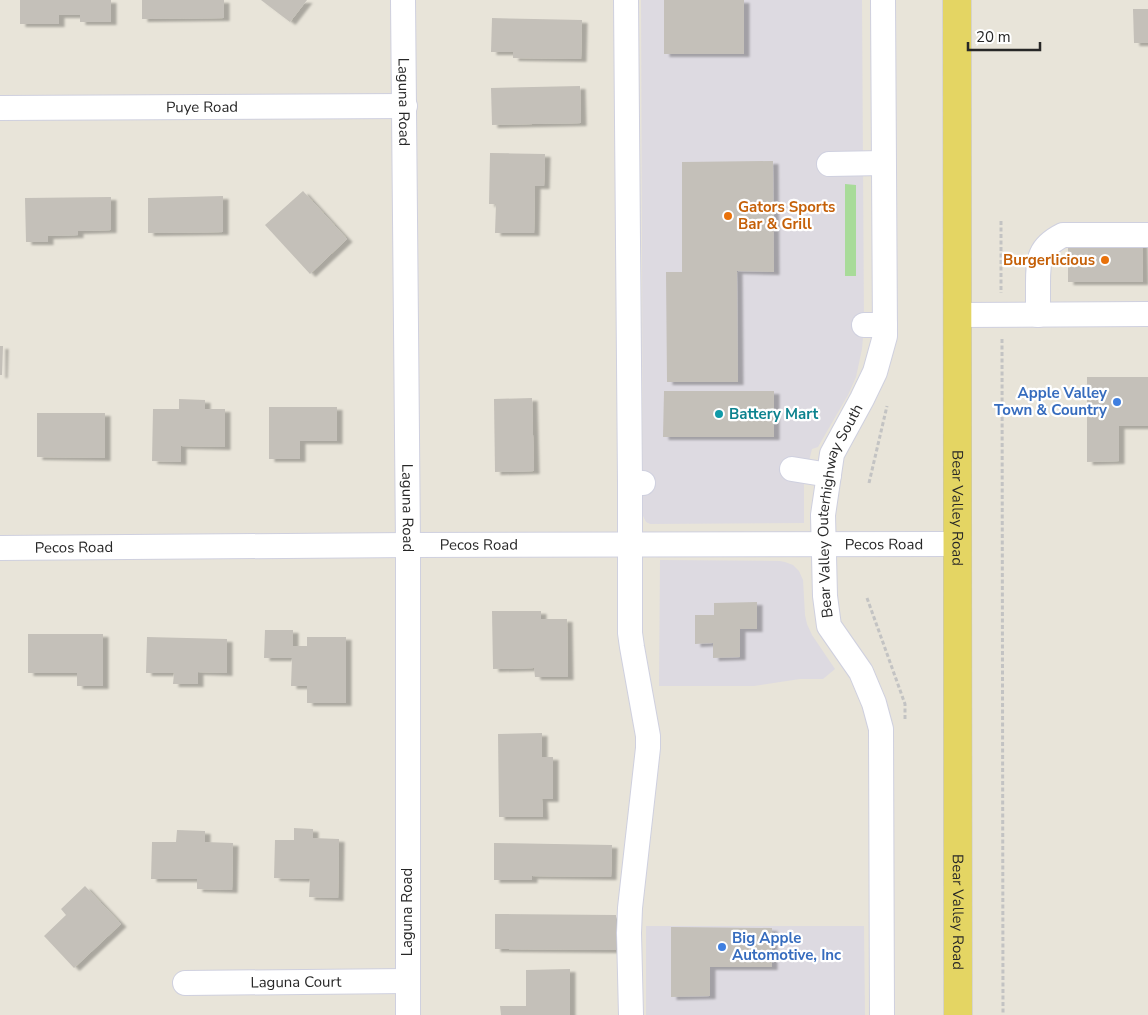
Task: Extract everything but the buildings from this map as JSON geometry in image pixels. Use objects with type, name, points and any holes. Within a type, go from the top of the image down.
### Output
[{"type":"main road","name":"Bear Valley Road","points":[[957,0],[958,1015]]},
{"type":"street","name":"Laguna Road","points":[[404,0],[408,545],[408,1015]]},
{"type":"street","points":[[626,0],[637,483],[630,544],[630,633],[648,736],[630,908],[631,1015]]},
{"type":"street","name":"Bear Valley Outerhighway South","points":[[882,1015],[881,729],[874,703],[861,672],[829,626],[825,596],[824,516],[832,454],[875,372],[885,336],[874,325],[883,162],[883,0]]},
{"type":"street","name":"Puye Road","points":[[0,108],[405,106]]},
{"type":"street","points":[[829,164],[883,162]]},
{"type":"street","points":[[1038,314],[1038,264],[1044,249],[1056,238],[1062,235],[1148,235]]},
{"type":"street","points":[[957,315],[1146,314]]},
{"type":"street","points":[[792,469],[829,475]]},
{"type":"street","name":"Pecos Road","points":[[0,548],[957,544]]},
{"type":"street","name":"Laguna Court","points":[[185,983],[407,981]]},
{"type":"path","points":[[1001,221],[1003,1015]]},
{"type":"shaded area","points":[[641,0],[862,0],[864,325],[862,349],[856,377],[848,395],[818,447],[812,449],[804,481],[804,523],[650,524],[646,522],[643,516]]},
{"type":"shaded area","points":[[660,560],[780,561],[793,565],[799,571],[803,580],[807,624],[812,635],[835,669],[823,679],[800,679],[754,686],[659,686]]},
{"type":"shaded area","points":[[646,926],[864,926],[865,1015],[646,1015]]},
{"type":"green space","points":[[845,184],[856,185],[856,276],[845,276]]},
{"type":"place","name":"Gators Sports Bar & Grill","points":[[728,216]]},
{"type":"place","name":"Burgerlicious","points":[[1105,260]]},
{"type":"place","name":"Apple Valley Town & Country","points":[[1117,402]]},
{"type":"place","name":"Battery Mart","points":[[719,414]]},
{"type":"place","name":"Big Apple Automotive, Inc","points":[[722,947]]}]
